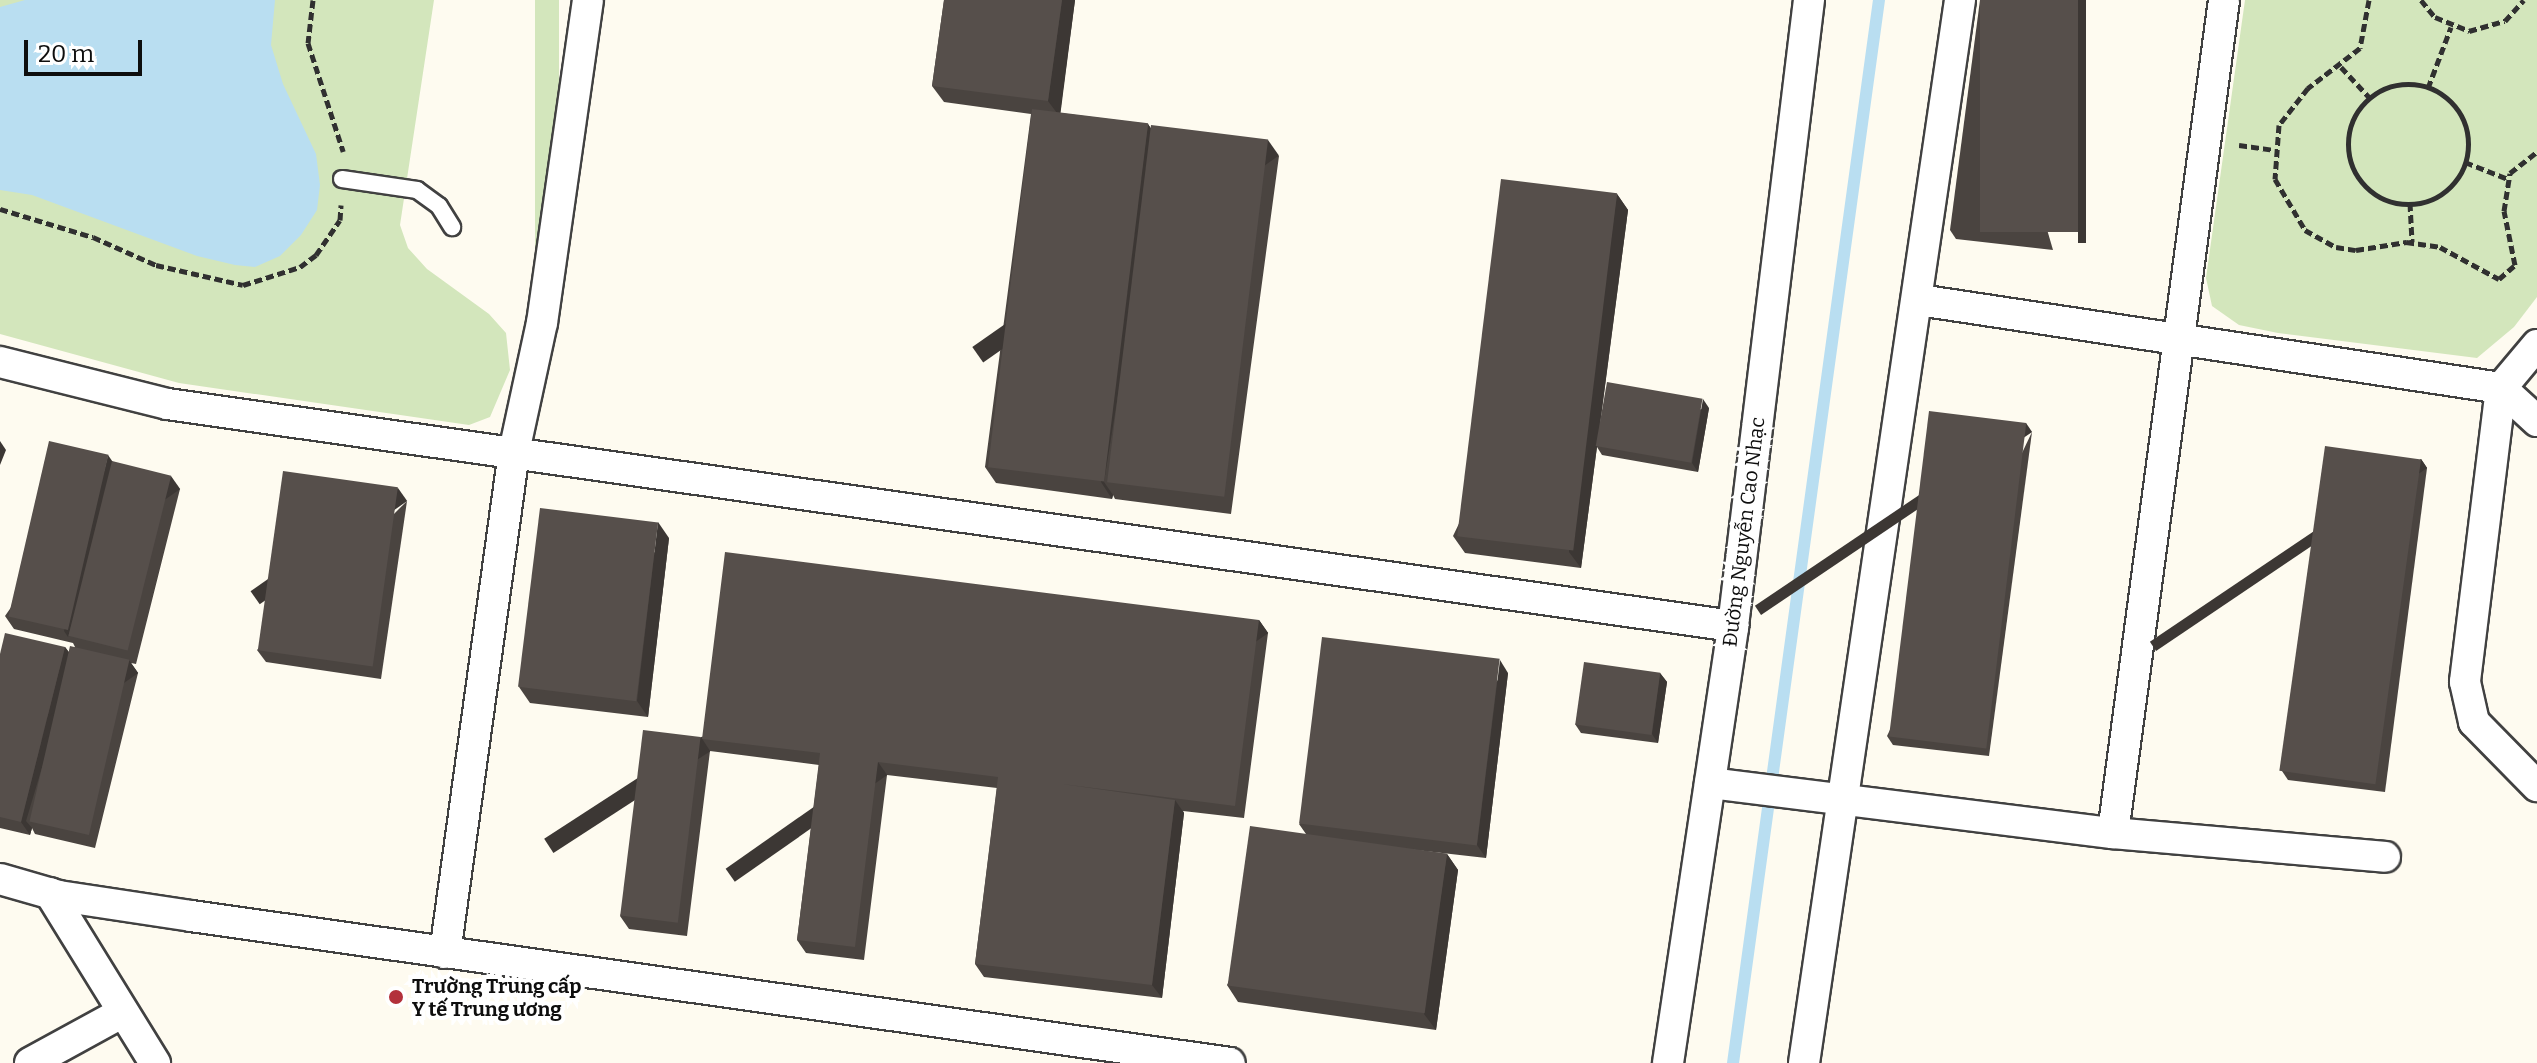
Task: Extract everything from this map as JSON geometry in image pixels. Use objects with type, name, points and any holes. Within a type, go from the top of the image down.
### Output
[{"type":"street","points":[[445,953],[514,452],[542,323],[588,0]]},
{"type":"street","name":"Đường Nguyễn Cao Nhạc","points":[[1668,1063],[1724,785],[1733,626],[1809,0]]},
{"type":"street","points":[[1804,1063],[1832,799],[1919,300],[1960,0]]},
{"type":"street","points":[[2113,833],[2224,0]]},
{"type":"street","points":[[1919,300],[2501,388],[2537,421]]},
{"type":"street","points":[[2537,345],[2501,388],[2465,682],[2474,722],[2537,786]]},
{"type":"street","points":[[0,362],[167,404],[1733,626]]},
{"type":"street","points":[[1724,785],[2113,833],[2385,857]]},
{"type":"street","points":[[0,879],[50,893],[445,953],[1230,1063]]},
{"type":"street","points":[[50,893],[155,1063]]},
{"type":"street","points":[[30,1063],[123,1012]]},
{"type":"lane","points":[[342,179],[417,190],[439,206],[452,227]]},
{"type":"path","points":[[0,209],[93,237],[186,274],[221,284],[259,284],[300,267],[331,239],[340,220],[342,179],[340,131],[308,43],[313,0]]},
{"type":"path","points":[[2369,0],[2360,48],[2288,109],[2274,150],[2275,179],[2305,230],[2336,247],[2356,250],[2412,242],[2457,253],[2499,279],[2515,265],[2504,211],[2508,179],[2523,158],[2537,152]]},
{"type":"path","points":[[2421,0],[2451,27],[2487,29],[2505,21],[2524,0]]},
{"type":"path","points":[[2428,88],[2451,27]]},
{"type":"path","points":[[2341,67],[2370,98]]},
{"type":"path","points":[[2391,86],[2428,88],[2458,111],[2466,128],[2465,162],[2440,194],[2410,203],[2370,190],[2350,160],[2351,123],[2370,98],[2391,86]]},
{"type":"path","points":[[2227,143],[2274,150]]},
{"type":"path","points":[[2465,162],[2508,179]]},
{"type":"path","points":[[2410,203],[2412,242]]},
{"type":"green space","points":[[0,0],[434,0],[400,225],[408,248],[427,269],[489,314],[506,333],[510,370],[490,417],[469,425],[179,383],[0,334]]},
{"type":"green space","points":[[535,0],[559,0],[559,262],[535,262]]},
{"type":"green space","points":[[2245,0],[2537,0],[2537,297],[2514,327],[2477,358],[2278,333],[2239,325],[2212,306],[2206,278]]},
{"type":"water","points":[[25,0],[275,0],[271,45],[283,84],[316,154],[320,185],[317,210],[301,235],[280,256],[255,267],[235,265],[197,256],[32,195],[0,190],[0,7]]},
{"type":"building","points":[[944,0],[1062,0],[1048,101],[932,86]]},
{"type":"building","points":[[1980,0],[2078,0],[2078,232],[1980,232]]},
{"type":"building","points":[[1032,109],[1148,123],[1104,482],[988,467]]},
{"type":"building","points":[[1151,125],[1268,139],[1224,497],[1107,482]]},
{"type":"building","points":[[1501,179],[1617,193],[1573,551],[1457,536]]},
{"type":"building","points":[[1607,382],[1703,399],[1691,463],[1596,446]]},
{"type":"building","points":[[1929,411],[2026,423],[1986,748],[1889,737]]},
{"type":"building","points":[[49,441],[108,455],[68,630],[9,616]]},
{"type":"building","points":[[2325,446],[2421,459],[2375,784],[2279,771]]},
{"type":"building","points":[[112,461],[171,476],[128,650],[68,636]]},
{"type":"building","points":[[283,471],[398,487],[373,666],[258,650]]},
{"type":"building","points":[[540,508],[658,523],[636,701],[518,687]]},
{"type":"building","points":[[725,552],[1259,620],[1235,806],[1062,784],[1175,800],[1152,985],[975,964],[998,777],[878,762],[855,947],[797,940],[820,753],[702,739]]},
{"type":"building","points":[[5,633],[65,647],[21,822],[0,817],[0,654]]},
{"type":"building","points":[[1322,637],[1500,659],[1477,845],[1299,824]]},
{"type":"building","points":[[70,646],[129,660],[89,835],[30,821]]},
{"type":"building","points":[[1584,662],[1660,673],[1651,735],[1575,724]]},
{"type":"building","points":[[643,730],[701,737],[678,923],[620,916]]},
{"type":"building","points":[[1250,826],[1447,854],[1425,1013],[1228,985]]},
{"type":"waterway","points":[[1733,1063],[1879,0]]},
{"type":"place","name":"Trường Trung cấp Y tế Trung ương","points":[[396,997]]}]
